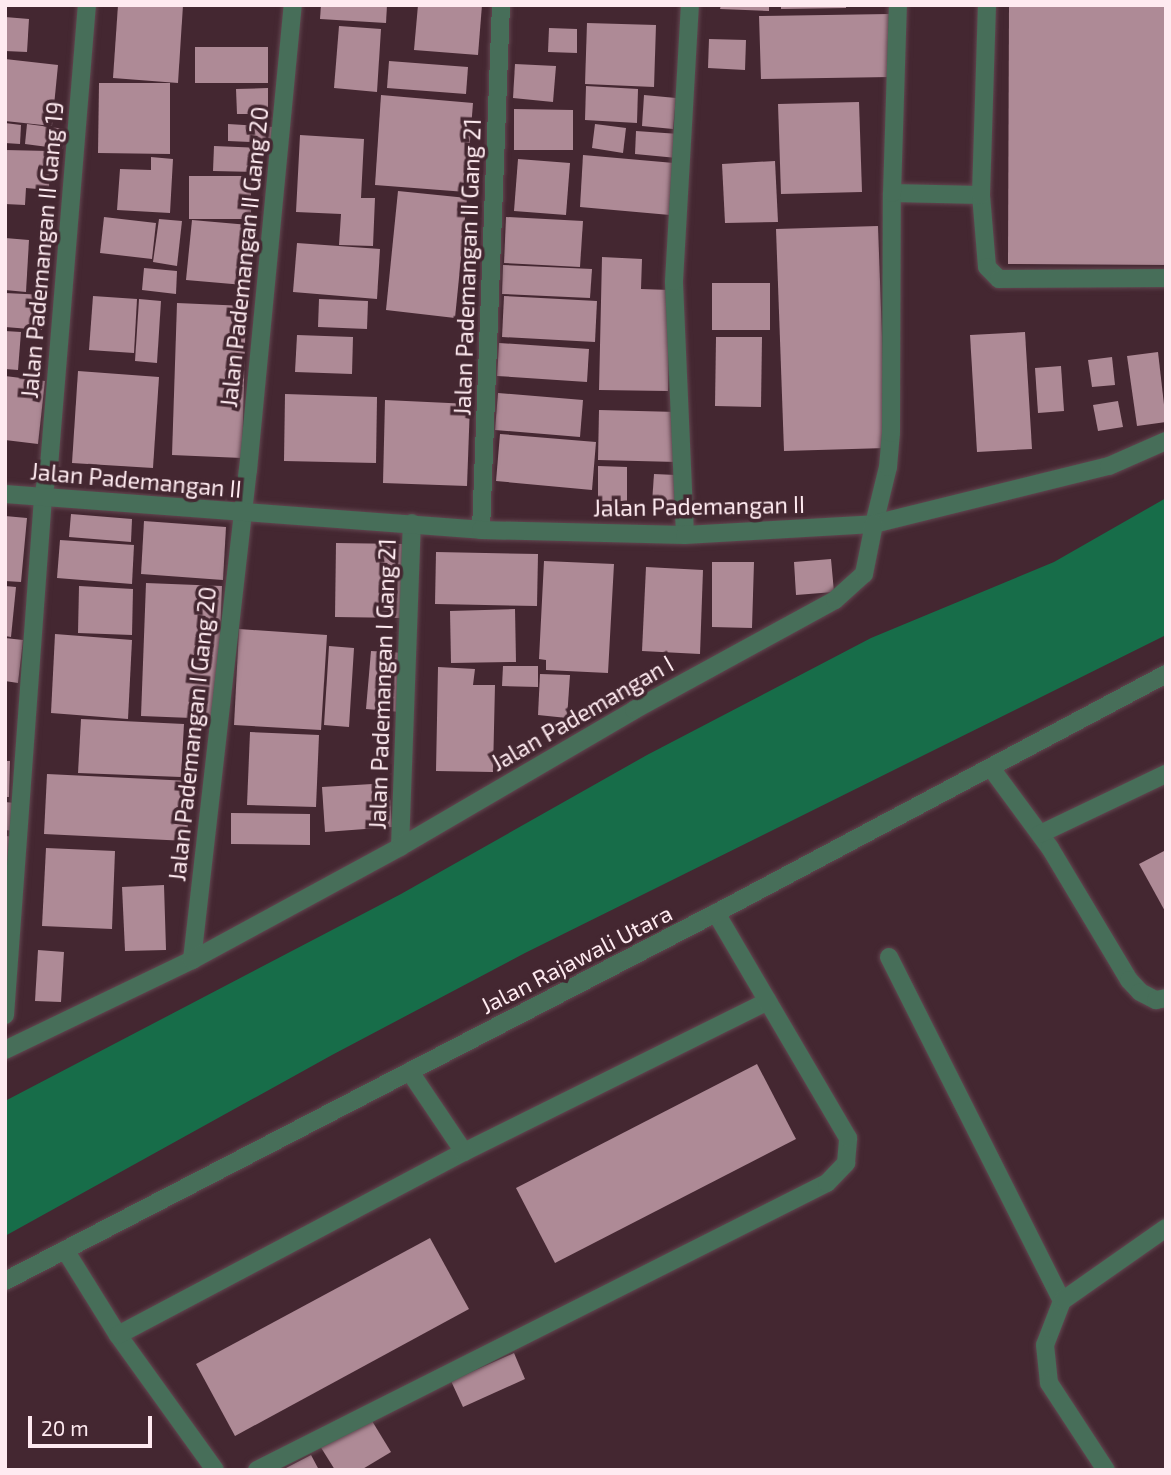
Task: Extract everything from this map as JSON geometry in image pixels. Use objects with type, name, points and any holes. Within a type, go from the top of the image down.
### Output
[{"type":"street","name":"Jalan Pademangan II Gang 19","points":[[5,1015],[43,498],[49,466],[87,5]]},
{"type":"street","name":"Jalan Pademangan II Gang 20","points":[[241,513],[248,470],[293,5]]},
{"type":"street","name":"Jalan Pademangan II Gang 21","points":[[481,530],[501,5]]},
{"type":"street","points":[[685,535],[674,281],[690,5]]},
{"type":"street","points":[[898,5],[901,193],[891,433],[883,523],[1109,466],[1166,441]]},
{"type":"street","points":[[987,5],[981,195],[987,267],[999,279],[1166,278]]},
{"type":"street","points":[[901,193],[981,195]]},
{"type":"street","name":"Jalan Pademangan II","points":[[5,494],[481,530],[685,535],[883,523]]},
{"type":"street","name":"Jalan Pademangan I Gang 20","points":[[192,960],[241,513]]},
{"type":"street","name":"Jalan Pademangan I Gang 21","points":[[400,848],[412,523]]},
{"type":"street","name":"Jalan Pademangan I","points":[[5,1050],[192,960],[400,848],[634,710],[835,600],[864,574],[883,523]]},
{"type":"street","name":"Jalan Rajawali Utara","points":[[5,1280],[716,913],[1166,674]]},
{"type":"street","points":[[990,768],[1040,834],[1129,980],[1140,992],[1156,1000],[1166,998]]},
{"type":"street","points":[[1040,834],[1166,774]]},
{"type":"street","points":[[257,1470],[827,1183],[846,1163],[848,1138],[716,913]]},
{"type":"street","points":[[888,957],[1062,1301]]},
{"type":"street","points":[[117,1335],[464,1152],[768,1001]]},
{"type":"street","points":[[410,1072],[464,1152]]},
{"type":"street","points":[[1106,1470],[1049,1383],[1045,1345],[1062,1301],[1166,1228]]},
{"type":"street","points":[[65,1250],[117,1335],[215,1470]]},
{"type":"shaded area","points":[[1166,498],[1166,635],[525,953],[332,1055],[5,1236],[5,1101],[401,894],[647,755],[871,638],[1054,562]]},
{"type":"building","points":[[118,5],[183,5],[178,83],[113,78]]},
{"type":"building","points":[[321,5],[387,5],[386,23],[320,19]]},
{"type":"building","points":[[418,5],[482,5],[478,55],[414,50]]},
{"type":"building","points":[[721,5],[769,5],[769,11],[720,9]]},
{"type":"building","points":[[781,5],[846,5],[846,8],[781,9]]},
{"type":"building","points":[[1009,5],[1166,5],[1166,265],[1008,264]]},
{"type":"building","points":[[889,14],[891,77],[761,79],[759,16]]},
{"type":"building","points":[[5,17],[29,19],[27,52],[5,51]]},
{"type":"building","points":[[587,23],[656,25],[654,87],[585,84]]},
{"type":"building","points":[[339,26],[381,29],[377,92],[334,88]]},
{"type":"building","points":[[549,28],[577,29],[577,53],[548,52]]},
{"type":"building","points":[[709,39],[746,40],[745,70],[708,68]]},
{"type":"building","points":[[195,47],[268,47],[268,83],[195,83]]},
{"type":"building","points":[[5,59],[58,65],[52,126],[5,121]]},
{"type":"building","points":[[389,61],[468,67],[466,94],[387,88]]},
{"type":"building","points":[[515,64],[556,66],[553,102],[513,98]]},
{"type":"building","points":[[99,83],[170,83],[170,154],[98,153]]},
{"type":"building","points":[[586,86],[638,89],[637,123],[585,120]]},
{"type":"building","points":[[268,88],[268,114],[237,114],[236,89]]},
{"type":"building","points":[[381,95],[473,103],[466,192],[375,185]]},
{"type":"building","points":[[644,95],[676,98],[673,129],[642,126]]},
{"type":"building","points":[[859,102],[862,192],[781,194],[778,104]]},
{"type":"building","points":[[514,109],[573,110],[573,150],[514,150]]},
{"type":"building","points":[[5,123],[21,125],[20,144],[5,143]]},
{"type":"building","points":[[27,124],[65,129],[63,149],[25,144]]},
{"type":"building","points":[[228,124],[273,127],[272,143],[228,141]]},
{"type":"building","points":[[595,124],[626,128],[623,153],[592,148]]},
{"type":"building","points":[[636,131],[679,134],[677,158],[635,154]]},
{"type":"building","points":[[300,135],[364,139],[361,198],[375,198],[373,246],[339,245],[341,214],[296,212]]},
{"type":"building","points":[[214,146],[259,148],[258,172],[213,171]]},
{"type":"building","points":[[5,150],[50,151],[49,190],[26,188],[25,205],[5,204]]},
{"type":"building","points":[[583,155],[674,163],[670,215],[580,207]]},
{"type":"building","points":[[151,157],[173,159],[170,213],[117,210],[120,169],[151,170]]},
{"type":"building","points":[[518,159],[570,163],[566,215],[514,211]]},
{"type":"building","points":[[775,161],[778,222],[725,223],[722,164]]},
{"type":"building","points":[[189,176],[251,176],[251,219],[189,219]]},
{"type":"building","points":[[398,191],[467,198],[455,318],[386,310]]},
{"type":"building","points":[[104,217],[156,223],[152,259],[100,253]]},
{"type":"building","points":[[506,217],[583,221],[580,267],[504,263]]},
{"type":"building","points":[[159,219],[182,221],[177,266],[153,262]]},
{"type":"building","points":[[192,220],[249,225],[244,285],[186,280]]},
{"type":"building","points":[[878,226],[886,448],[784,451],[776,229]]},
{"type":"building","points":[[5,238],[29,240],[26,292],[5,290]]},
{"type":"building","points":[[297,243],[380,249],[377,299],[293,292]]},
{"type":"building","points":[[602,257],[642,259],[641,289],[670,290],[668,391],[599,390]]},
{"type":"building","points":[[503,265],[592,269],[590,298],[502,294]]},
{"type":"building","points":[[144,268],[177,271],[176,294],[142,290]]},
{"type":"building","points":[[712,283],[770,283],[770,330],[712,330]]},
{"type":"building","points":[[5,293],[45,295],[42,330],[5,327]]},
{"type":"building","points":[[93,296],[137,299],[134,353],[89,350]]},
{"type":"building","points":[[504,296],[597,301],[595,342],[502,337]]},
{"type":"building","points":[[139,299],[161,301],[157,363],[135,361]]},
{"type":"building","points":[[319,299],[368,301],[367,329],[318,327]]},
{"type":"building","points":[[177,303],[246,306],[242,458],[172,455]]},
{"type":"building","points":[[5,331],[21,332],[18,370],[5,369]]},
{"type":"building","points":[[1025,332],[1032,449],[977,452],[970,335]]},
{"type":"building","points":[[297,335],[353,337],[352,374],[295,372]]},
{"type":"building","points":[[716,337],[762,337],[761,407],[715,406]]},
{"type":"building","points":[[499,343],[589,349],[587,382],[497,376]]},
{"type":"building","points":[[1158,352],[1166,422],[1137,426],[1127,356]]},
{"type":"building","points":[[1112,357],[1115,385],[1092,387],[1088,360]]},
{"type":"building","points":[[1061,366],[1064,411],[1038,413],[1035,368]]},
{"type":"building","points":[[78,371],[159,377],[153,468],[72,463]]},
{"type":"building","points":[[5,376],[45,381],[38,444],[5,440]]},
{"type":"building","points":[[498,393],[583,400],[580,437],[495,430]]},
{"type":"building","points":[[285,394],[377,397],[376,463],[284,461]]},
{"type":"building","points":[[385,400],[470,404],[467,486],[383,483]]},
{"type":"building","points":[[1118,401],[1123,427],[1098,431],[1093,405]]},
{"type":"building","points":[[599,410],[678,412],[677,462],[598,460]]},
{"type":"building","points":[[500,434],[596,442],[592,490],[496,481]]},
{"type":"building","points":[[598,466],[627,467],[627,501],[598,501]]},
{"type":"building","points":[[654,474],[676,475],[675,504],[652,503]]},
{"type":"building","points":[[71,514],[132,519],[131,542],[69,537]]},
{"type":"building","points":[[5,516],[27,518],[21,582],[5,581]]},
{"type":"building","points":[[144,521],[226,527],[223,580],[141,574]]},
{"type":"building","points":[[60,540],[134,545],[132,584],[57,578]]},
{"type":"building","points":[[336,543],[404,544],[404,618],[335,617]]},
{"type":"building","points":[[436,552],[538,554],[537,606],[435,604]]},
{"type":"building","points":[[831,559],[834,592],[796,595],[794,562]]},
{"type":"building","points":[[544,561],[614,564],[608,673],[546,670],[546,660],[539,659]]},
{"type":"building","points":[[712,562],[754,562],[752,628],[712,627]]},
{"type":"building","points":[[646,567],[703,570],[700,654],[642,651]]},
{"type":"building","points":[[146,583],[222,586],[217,719],[141,716]]},
{"type":"building","points":[[5,586],[16,587],[11,637],[5,636]]},
{"type":"building","points":[[79,586],[133,589],[132,635],[78,633]]},
{"type":"building","points":[[515,609],[516,662],[451,663],[450,611]]},
{"type":"building","points":[[239,629],[327,635],[321,730],[234,725]]},
{"type":"building","points":[[55,634],[132,640],[128,719],[51,713]]},
{"type":"building","points":[[5,638],[23,640],[18,683],[5,681]]},
{"type":"building","points":[[329,646],[354,648],[349,727],[324,725]]},
{"type":"building","points":[[371,651],[405,653],[400,712],[366,709]]},
{"type":"building","points":[[503,666],[538,666],[538,687],[502,686]]},
{"type":"building","points":[[438,667],[475,669],[473,685],[495,685],[493,772],[436,771]]},
{"type":"building","points":[[540,674],[570,675],[567,718],[538,715]]},
{"type":"building","points":[[81,719],[184,724],[181,777],[78,773]]},
{"type":"building","points":[[250,732],[319,735],[316,807],[247,805]]},
{"type":"building","points":[[5,761],[10,761],[9,797],[5,797]]},
{"type":"building","points":[[47,774],[190,781],[187,841],[44,834]]},
{"type":"building","points":[[389,783],[392,827],[325,832],[322,787]]},
{"type":"building","points":[[5,802],[15,803],[14,831],[5,830]]},
{"type":"building","points":[[231,813],[310,814],[310,845],[231,844]]},
{"type":"building","points":[[5,836],[17,837],[5,908]]},
{"type":"building","points":[[46,848],[115,851],[112,929],[42,926]]},
{"type":"building","points":[[1166,850],[1166,913],[1139,864]]},
{"type":"building","points":[[164,885],[166,950],[125,951],[122,887]]},
{"type":"building","points":[[38,950],[64,952],[61,1002],[35,1001]]},
{"type":"building","points":[[757,1064],[796,1139],[555,1263],[516,1188]]},
{"type":"building","points":[[430,1238],[469,1309],[235,1436],[196,1364]]},
{"type":"building","points":[[514,1353],[525,1379],[463,1407],[451,1381]]},
{"type":"building","points":[[369,1416],[391,1452],[361,1470],[335,1470],[320,1446]]},
{"type":"building","points":[[311,1455],[319,1470],[282,1470]]}]
